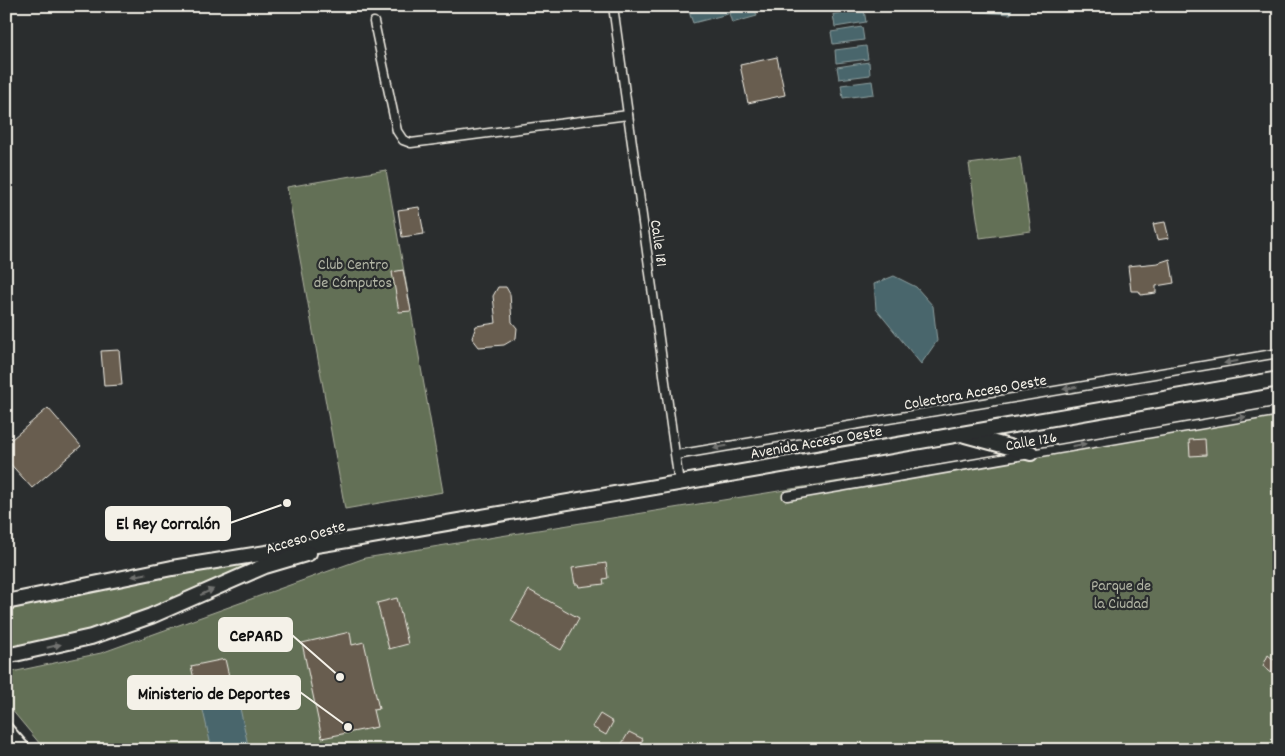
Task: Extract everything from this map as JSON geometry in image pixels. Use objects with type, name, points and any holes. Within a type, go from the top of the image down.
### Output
[{"type":"highway","name":"Avenida Acceso Oeste","points":[[360,538],[1279,379]]},
{"type":"highway","points":[[959,434],[1031,453]]},
{"type":"highway","name":"Acceso Oeste","points":[[6,602],[172,568],[360,538]]},
{"type":"highway","name":"Acceso Oeste","points":[[6,656],[90,637],[151,616],[265,566],[360,538]]},
{"type":"street","name":"Calle 181","points":[[614,6],[679,483]]},
{"type":"street","points":[[374,22],[397,131],[403,140],[411,143],[628,115]]},
{"type":"street","name":"Colectora Acceso Oeste","points":[[676,455],[1279,354]]},
{"type":"street","name":"Calle 126","points":[[787,496],[1279,411]]},
{"type":"street","points":[[6,727],[26,750]]},
{"type":"green space","points":[[1020,157],[1031,231],[980,238],[969,164]]},
{"type":"green space","name":"Club Centro de Cómputos","points":[[386,170],[443,492],[345,509],[287,187]]},
{"type":"green space","name":"Parque de la Ciudad","points":[[1279,410],[1279,750],[45,750],[6,703],[6,681],[12,672],[101,653],[365,558]]},
{"type":"green space","points":[[268,557],[90,633],[6,650],[10,629],[6,620],[6,608]]},
{"type":"water","points":[[710,6],[725,6],[728,14],[693,23],[689,12]]},
{"type":"water","points":[[754,6],[757,16],[732,23],[729,13]]},
{"type":"water","points":[[945,6],[1012,6],[1011,14],[962,11]]},
{"type":"water","points":[[864,10],[866,22],[835,27],[833,14]]},
{"type":"water","points":[[862,27],[864,40],[833,44],[831,32]]},
{"type":"water","points":[[866,46],[868,59],[836,63],[835,50]]},
{"type":"water","points":[[869,62],[870,75],[839,79],[837,67]]},
{"type":"water","points":[[872,81],[874,94],[843,98],[841,85]]},
{"type":"water","points":[[894,276],[916,287],[933,306],[937,341],[921,364],[876,309],[874,284]]},
{"type":"water","points":[[235,685],[249,750],[212,750],[199,693]]},
{"type":"building","points":[[777,57],[785,95],[748,103],[740,65]]},
{"type":"building","points":[[419,207],[424,234],[402,237],[398,210]]},
{"type":"building","points":[[1165,222],[1169,238],[1157,240],[1153,224]]},
{"type":"building","points":[[1170,259],[1174,283],[1156,286],[1156,293],[1141,295],[1139,291],[1131,291],[1128,266],[1158,263]]},
{"type":"building","points":[[403,270],[411,311],[399,312],[392,272]]},
{"type":"building","points":[[498,287],[506,287],[510,294],[512,322],[517,328],[516,338],[504,345],[479,347],[472,338],[476,326],[496,323],[493,296]]},
{"type":"building","points":[[119,350],[122,385],[104,386],[101,351]]},
{"type":"building","points":[[48,408],[81,446],[32,488],[6,459],[6,444]]},
{"type":"building","points":[[1205,439],[1206,455],[1190,456],[1189,440]]},
{"type":"building","points":[[606,563],[608,578],[603,579],[604,584],[579,587],[578,584],[575,584],[572,568]]},
{"type":"building","points":[[529,590],[579,618],[561,650],[511,621]]},
{"type":"building","points":[[397,598],[408,644],[389,649],[377,603]]},
{"type":"building","points":[[350,632],[352,645],[364,642],[379,709],[373,710],[377,727],[322,738],[302,643]]},
{"type":"building","points":[[1279,654],[1279,679],[1263,666],[1268,655],[1274,660]]},
{"type":"building","points":[[225,659],[230,681],[196,688],[191,666]]},
{"type":"building","points":[[600,714],[613,722],[606,735],[592,727]]},
{"type":"building","points":[[629,732],[643,739],[637,750],[630,750],[621,745]]},
{"type":"place","name":"El Rey Corralón","points":[[287,503]]},
{"type":"place","name":"CePARD","points":[[340,677]]},
{"type":"place","name":"Ministerio de Deportes","points":[[348,727]]}]
